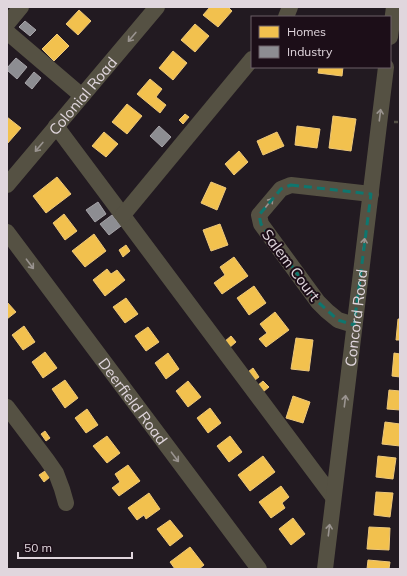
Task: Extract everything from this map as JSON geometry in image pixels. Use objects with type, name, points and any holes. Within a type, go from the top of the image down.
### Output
[{"type":"street","points":[[7,24],[21,7]]},
{"type":"street","name":"Colonial Road","points":[[7,185],[157,7]]},
{"type":"street","points":[[391,30],[394,7]]},
{"type":"street","points":[[7,32],[82,96]]},
{"type":"street","points":[[123,215],[251,60]]},
{"type":"street","name":"Concord Road","points":[[325,569],[386,68]]},
{"type":"street","points":[[56,126],[333,497]]},
{"type":"street","name":"Salem Court","points":[[354,325],[338,320],[327,312],[318,302],[261,224],[260,215],[281,188],[291,185],[371,194]]},
{"type":"street","name":"Deerfield Road","points":[[7,232],[259,569]]},
{"type":"street","points":[[7,407],[56,473],[66,503]]},
{"type":"highlighted area","points":[[291,185],[371,194],[354,325],[338,320],[318,302],[261,224],[259,215],[281,189]]},
{"type":"building: Homes","points":[[210,7],[228,7],[232,11],[218,27],[203,15]]},
{"type":"building: Homes","points":[[79,10],[91,21],[78,35],[66,24]]},
{"type":"building: Homes","points":[[195,24],[209,36],[195,52],[181,40]]},
{"type":"building: Homes","points":[[57,34],[69,46],[54,61],[42,49]]},
{"type":"building: Homes","points":[[173,51],[187,63],[173,80],[159,68]]},
{"type":"building: Homes","points":[[319,68],[343,68],[342,76],[318,73]]},
{"type":"building: Homes","points":[[150,79],[162,89],[156,97],[166,105],[160,113],[137,94]]},
{"type":"building: Homes","points":[[127,104],[142,116],[127,134],[112,122]]},
{"type":"building: Homes","points":[[185,114],[189,117],[183,124],[179,120]]},
{"type":"building: Homes","points":[[333,116],[356,119],[351,151],[329,148]]},
{"type":"building: Homes","points":[[7,117],[21,128],[7,144]]},
{"type":"building: Homes","points":[[297,126],[320,129],[317,148],[295,145]]},
{"type":"building: Homes","points":[[104,132],[118,144],[106,157],[92,146]]},
{"type":"building: Homes","points":[[277,132],[284,146],[263,155],[257,141]]},
{"type":"building: Homes","points":[[239,151],[248,162],[234,175],[225,164]]},
{"type":"building: Homes","points":[[57,177],[71,194],[46,213],[33,196]]},
{"type":"building: Homes","points":[[211,182],[226,188],[217,210],[201,203]]},
{"type":"building: Homes","points":[[64,214],[77,231],[65,240],[53,223]]},
{"type":"building: Homes","points":[[220,224],[228,245],[211,251],[203,230]]},
{"type":"building: Homes","points":[[94,234],[106,251],[85,267],[72,251]]},
{"type":"building: Homes","points":[[126,245],[130,251],[123,257],[119,250]]},
{"type":"building: Homes","points":[[234,257],[248,276],[222,294],[214,283],[225,275],[220,267]]},
{"type":"building: Homes","points":[[107,269],[111,274],[117,270],[125,280],[105,296],[93,280]]},
{"type":"building: Homes","points":[[254,286],[266,303],[249,315],[237,298]]},
{"type":"building: Homes","points":[[126,298],[138,314],[125,323],[113,307]]},
{"type":"building: Homes","points":[[7,302],[16,312],[7,319]]},
{"type":"building: Homes","points":[[275,312],[289,330],[266,347],[259,339],[267,333],[260,324]]},
{"type":"building: Homes","points":[[398,319],[400,319],[400,340],[396,340]]},
{"type":"building: Homes","points":[[24,326],[35,342],[23,350],[12,335]]},
{"type":"building: Homes","points":[[148,327],[159,342],[146,351],[135,336]]},
{"type":"building: Homes","points":[[231,336],[236,342],[229,348],[224,342]]},
{"type":"building: Homes","points":[[296,338],[313,340],[309,371],[291,369]]},
{"type":"building: Homes","points":[[45,352],[57,368],[43,378],[32,362]]},
{"type":"building: Homes","points":[[168,353],[179,369],[166,379],[155,363]]},
{"type":"building: Homes","points":[[394,353],[400,354],[400,377],[392,376]]},
{"type":"building: Homes","points":[[253,368],[259,377],[255,380],[248,372]]},
{"type":"building: Homes","points":[[65,380],[78,398],[65,408],[52,389]]},
{"type":"building: Homes","points":[[188,381],[201,397],[188,407],[176,391]]},
{"type":"building: Homes","points":[[263,381],[269,387],[263,392],[257,386]]},
{"type":"building: Homes","points":[[389,390],[400,391],[400,410],[387,409]]},
{"type":"building: Homes","points":[[293,396],[310,402],[303,423],[286,418]]},
{"type":"building: Homes","points":[[210,408],[221,423],[208,433],[197,418]]},
{"type":"building: Homes","points":[[87,409],[98,425],[86,433],[75,418]]},
{"type":"building: Homes","points":[[385,422],[400,424],[400,446],[382,444]]},
{"type":"building: Homes","points":[[45,431],[50,438],[46,441],[41,434]]},
{"type":"building: Homes","points":[[107,436],[120,453],[107,463],[93,446]]},
{"type":"building: Homes","points":[[230,436],[242,452],[229,462],[217,446]]},
{"type":"building: Homes","points":[[263,456],[275,472],[250,491],[238,475]]},
{"type":"building: Homes","points":[[378,456],[396,458],[393,479],[376,477]]},
{"type":"building: Homes","points":[[128,465],[140,481],[119,496],[112,488],[120,482],[115,474]]},
{"type":"building: Homes","points":[[45,471],[50,477],[44,482],[39,475]]},
{"type":"building: Homes","points":[[281,486],[289,497],[282,503],[285,508],[271,518],[259,502]]},
{"type":"building: Homes","points":[[376,492],[393,493],[390,517],[374,515]]},
{"type":"building: Homes","points":[[149,493],[160,509],[146,519],[144,515],[137,520],[128,508]]},
{"type":"building: Homes","points":[[293,518],[305,534],[291,545],[279,529]]},
{"type":"building: Homes","points":[[170,520],[183,536],[170,546],[157,529]]},
{"type":"building: Homes","points":[[369,527],[390,528],[389,550],[367,549]]},
{"type":"building: Homes","points":[[190,547],[204,565],[199,569],[175,569],[170,562]]},
{"type":"building: Homes","points":[[368,560],[390,562],[389,569],[367,569]]},
{"type":"building: Industry","points":[[25,21],[36,30],[30,36],[19,27]]},
{"type":"building: Industry","points":[[16,58],[27,67],[17,79],[7,70]]},
{"type":"building: Industry","points":[[34,72],[41,78],[32,89],[25,83]]},
{"type":"building: Industry","points":[[159,126],[171,137],[162,147],[150,136]]},
{"type":"building: Industry","points":[[98,202],[106,214],[95,222],[86,210]]},
{"type":"building: Industry","points":[[112,215],[121,226],[109,235],[100,224]]}]
